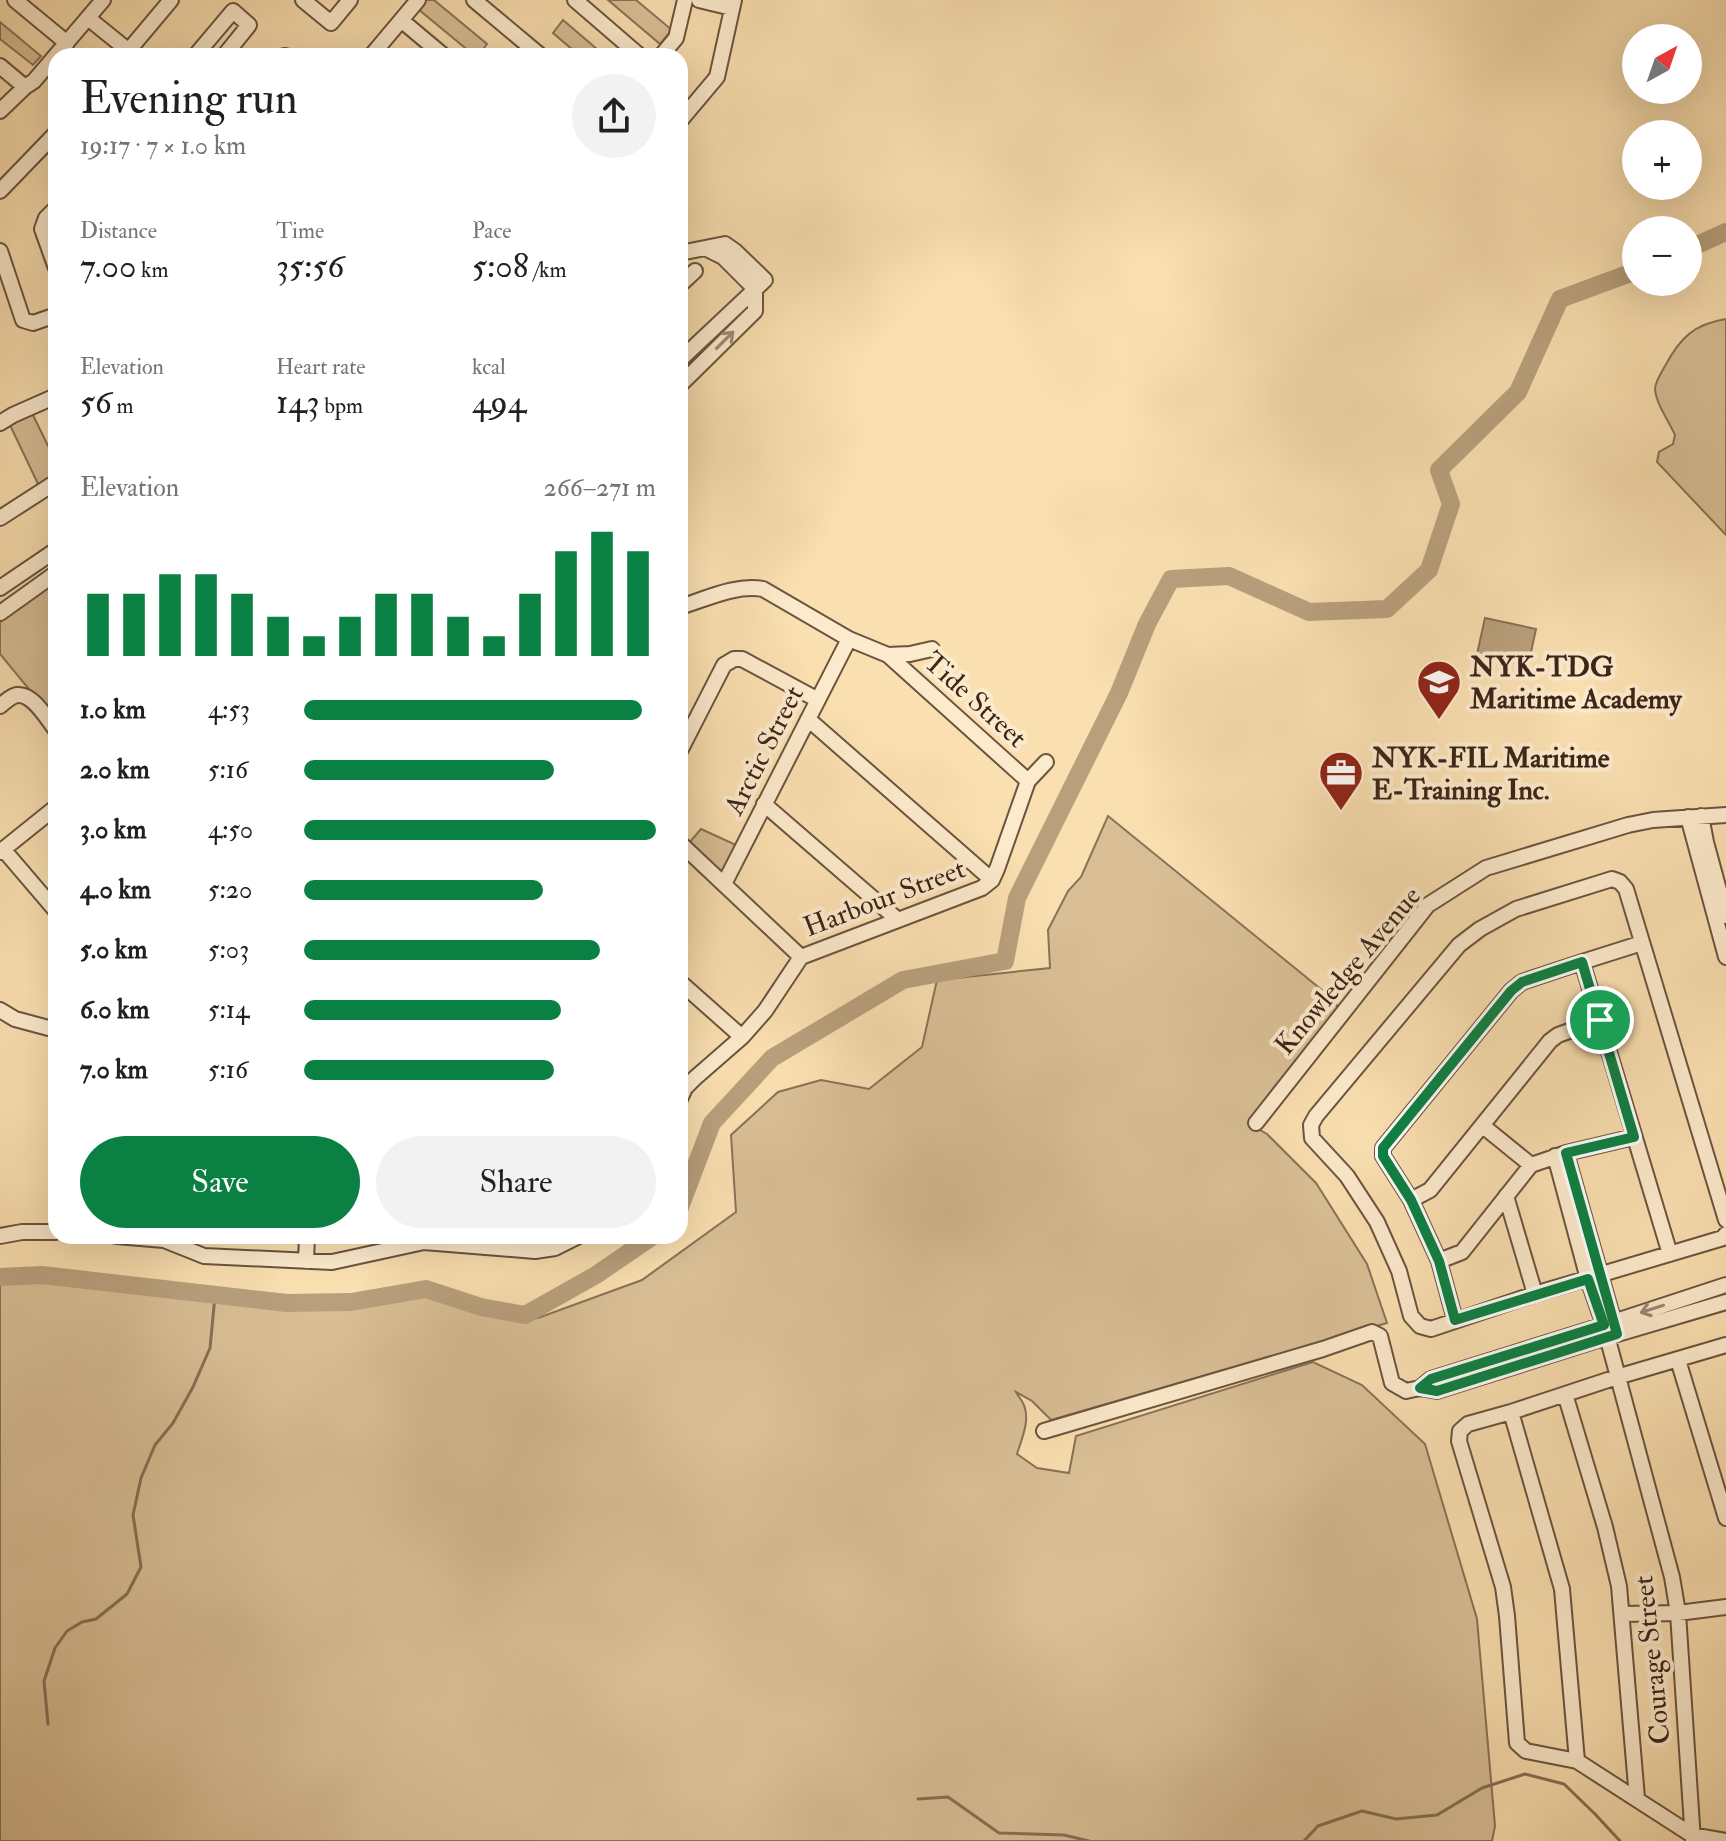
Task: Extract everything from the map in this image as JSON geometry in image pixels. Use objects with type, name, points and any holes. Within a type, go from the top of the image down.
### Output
[{"type":"street","points":[[15,0],[67,43]]},
{"type":"street","points":[[63,48],[103,0]]},
{"type":"street","points":[[134,48],[171,0]]},
{"type":"street","points":[[303,0],[331,23],[350,0]]},
{"type":"street","points":[[378,48],[418,0]]},
{"type":"street","points":[[474,0],[531,48]]},
{"type":"street","points":[[575,0],[631,48]]},
{"type":"street","points":[[668,48],[676,38],[685,0]]},
{"type":"street","points":[[688,111],[717,77],[733,4],[699,0]]},
{"type":"street","points":[[202,48],[233,11],[249,25],[230,48]]},
{"type":"street","points":[[88,18],[122,48]]},
{"type":"street","points":[[401,20],[434,48]]},
{"type":"street","points":[[1,110],[48,65]]},
{"type":"street","points":[[0,66],[25,87]]},
{"type":"street","points":[[0,191],[48,141]]},
{"type":"street","points":[[48,216],[42,229],[48,246]]},
{"type":"street","points":[[688,251],[725,244],[735,251],[760,285],[755,311],[688,377]]},
{"type":"street","points":[[0,251],[23,320],[33,323],[48,318]]},
{"type":"street","points":[[688,278],[695,271]]},
{"type":"street","points":[[688,352],[760,285]]},
{"type":"street","points":[[0,423],[48,400]]},
{"type":"street","points":[[0,518],[48,487]]},
{"type":"street","points":[[0,588],[48,555]]},
{"type":"street","points":[[0,613],[48,579]]},
{"type":"street","points":[[688,605],[739,589],[763,589],[849,639],[888,655],[932,649]]},
{"type":"street","name":"Arctic Street","points":[[724,884],[849,639]]},
{"type":"street","name":"Tide Street","points":[[888,655],[1028,781]]},
{"type":"street","points":[[688,735],[724,665],[734,659],[742,659],[818,700]]},
{"type":"street","points":[[0,706],[16,695],[26,696],[48,720]]},
{"type":"street","points":[[808,719],[992,880]]},
{"type":"street","name":"Harbour Street","points":[[688,1085],[742,1037],[775,998],[801,957],[982,888],[992,880],[1028,781],[1046,762]]},
{"type":"street","points":[[764,804],[898,920]]},
{"type":"street","points":[[48,813],[2,850],[48,902]]},
{"type":"street","name":"Knowledge Avenue","points":[[1256,1123],[1428,905],[1486,868],[1628,825],[1653,820],[1726,815]]},
{"type":"street","points":[[1695,816],[1706,842],[1726,916]]},
{"type":"street","points":[[1695,816],[1726,957]]},
{"type":"street","points":[[688,850],[801,957]]},
{"type":"street","points":[[1726,1220],[1626,889],[1612,879],[1516,909],[1459,945],[1311,1125],[1312,1138],[1347,1176],[1377,1222],[1399,1271],[1411,1316],[1420,1326],[1431,1329],[1535,1294],[1723,1238],[1726,1234]]},
{"type":"street","points":[[1455,1320],[1439,1261],[1411,1200],[1383,1156],[1383,1148],[1511,991],[1522,982],[1642,943]]},
{"type":"street","points":[[1582,962],[1670,1254]]},
{"type":"street","points":[[688,989],[742,1037]]},
{"type":"street","points":[[0,1010],[15,1019],[48,1028]]},
{"type":"street","points":[[1411,1200],[1430,1190],[1550,1041],[1558,1035],[1600,1020]]},
{"type":"street","points":[[1483,1126],[1531,1165]]},
{"type":"street","points":[[1439,1261],[1462,1252],[1531,1165],[1561,1154],[1634,1137]]},
{"type":"street","name":"Courage Street","points":[[1561,1154],[1611,1329],[1617,1377],[1672,1577],[1678,1613],[1693,1838]]},
{"type":"street","points":[[1506,1196],[1535,1294]]},
{"type":"street","points":[[0,1236],[48,1232]]},
{"type":"street","points":[[192,1244],[204,1256],[332,1262],[404,1244]]},
{"type":"street","points":[[306,1261],[307,1244]]},
{"type":"street","points":[[470,1244],[535,1251],[563,1244]]},
{"type":"street","points":[[1044,1431],[1372,1332],[1380,1336],[1392,1383],[1406,1391],[1420,1388],[1437,1391],[1726,1285]]},
{"type":"street","points":[[1611,1329],[1726,1302]]},
{"type":"street","points":[[1726,1345],[1468,1424],[1460,1431],[1459,1441],[1506,1602],[1517,1743],[1526,1751],[1577,1761],[1693,1838],[1726,1841]]},
{"type":"street","points":[[1678,1360],[1726,1518]]},
{"type":"street","points":[[1565,1394],[1615,1564],[1637,1798]]},
{"type":"street","points":[[1511,1412],[1562,1589],[1577,1761]]},
{"type":"street","points":[[1622,1614],[1678,1613],[1726,1607]]},
{"type":"shaded area","points":[[425,0],[434,0],[487,44],[484,48],[465,48],[418,9]]},
{"type":"shaded area","points":[[608,0],[636,0],[672,30],[660,44]]},
{"type":"shaded area","points":[[563,20],[596,48],[571,48],[553,33]]},
{"type":"shaded area","points":[[0,22],[41,56],[33,65],[0,39]]},
{"type":"shaded area","points":[[1726,319],[1726,535],[1657,462],[1659,452],[1673,444],[1675,435],[1655,389],[1682,340],[1705,325]]},
{"type":"shaded area","points":[[31,411],[48,446],[48,481],[39,486],[9,423]]},
{"type":"shaded area","points":[[48,588],[48,712],[0,654],[0,622]]},
{"type":"shaded area","points":[[1485,618],[1536,629],[1528,666],[1477,654]]},
{"type":"shaded area","points":[[1108,816],[1328,995],[1339,1008],[1248,1123],[1267,1134],[1316,1183],[1367,1264],[1387,1323],[1051,1420],[1032,1401],[1016,1392],[1026,1415],[1017,1454],[1037,1468],[1069,1473],[1076,1436],[1313,1362],[1362,1385],[1425,1444],[1477,1619],[1495,1826],[1492,1841],[0,1841],[0,1277],[42,1275],[287,1303],[351,1302],[426,1289],[481,1307],[538,1318],[642,1280],[736,1212],[731,1135],[778,1092],[821,1080],[869,1089],[922,1047],[937,980],[1050,968],[1048,930],[1068,891],[1081,877]]},
{"type":"shaded area","points":[[701,829],[736,845],[721,874],[689,843]]},
{"type":"waterway","points":[[1702,243],[1726,232]]},
{"type":"waterway","points":[[688,1186],[712,1123],[772,1058],[903,980],[1005,961],[1017,898],[1119,693],[1147,624],[1171,579],[1229,576],[1309,612],[1387,609],[1429,570],[1451,504],[1439,470],[1518,392],[1560,299],[1622,276]]},
{"type":"waterway","points":[[0,1277],[42,1275],[287,1303],[351,1302],[426,1289],[481,1307],[525,1315],[596,1275],[641,1244]]},
{"type":"waterway","points":[[48,1724],[44,1681],[55,1648],[67,1631],[82,1622],[96,1619],[127,1594],[141,1567],[133,1515],[141,1478],[155,1445],[173,1423],[193,1387],[210,1348],[215,1296]]},
{"type":"waterway","points":[[1304,1841],[1318,1826],[1362,1811],[1396,1819],[1437,1815],[1482,1788],[1525,1774],[1564,1784],[1620,1841]]},
{"type":"waterway","points":[[918,1799],[948,1797],[999,1833],[1064,1835],[1089,1841]]},
{"type":"place","name":"NYK-TDG Maritime Academy","points":[[1439,721]]},
{"type":"place","name":"NYK-FIL Maritime E-Training Inc.","points":[[1341,812]]},
{"type":"route","points":[[1582,962],[1600,1020],[1634,1137],[1566,1153],[1617,1334],[1437,1391],[1420,1388],[1431,1379],[1604,1325],[1588,1279],[1455,1320],[1439,1261],[1411,1200],[1383,1156],[1383,1148],[1511,991],[1522,982],[1582,962]]}]
